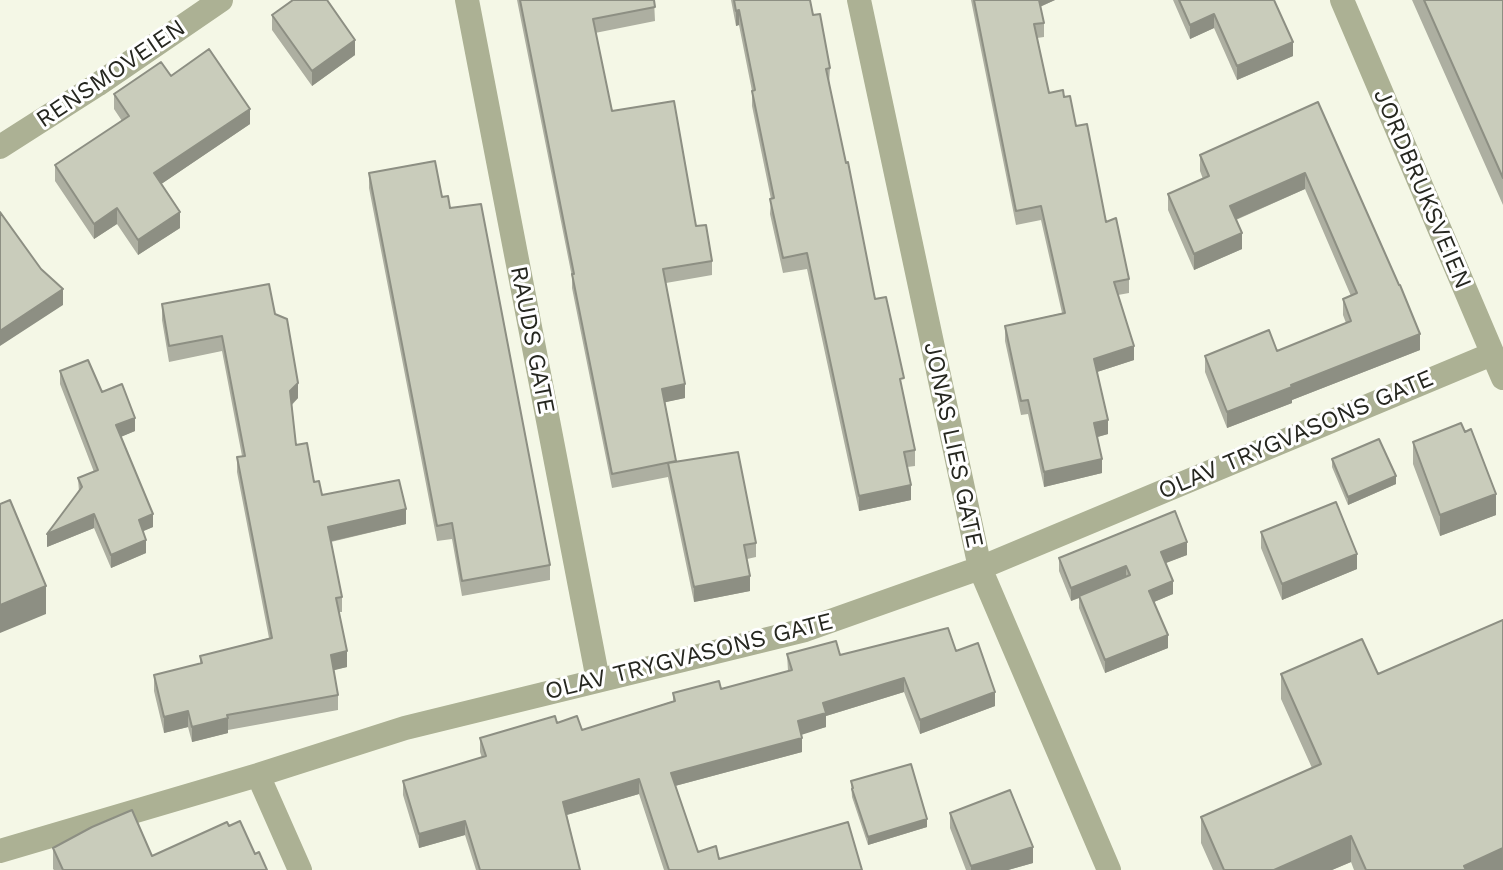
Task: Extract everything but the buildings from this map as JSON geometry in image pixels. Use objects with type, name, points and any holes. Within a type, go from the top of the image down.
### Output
[{"type":"street","name":"RENSMOVEIEN","points":[[0,147],[221,0]]},
{"type":"street","name":"RAUDS GATE","points":[[467,0],[598,680]]},
{"type":"street","name":"JONAS LIES GATE","points":[[859,0],[980,568],[1109,870]]},
{"type":"street","name":"JORDBRUKSVEIEN","points":[[1342,0],[1503,378]]},
{"type":"street","name":"OLAV TRYGVASONS GATE","points":[[0,851],[405,728],[805,630],[980,568],[1492,354]]},
{"type":"street","points":[[258,775],[300,870]]}]
